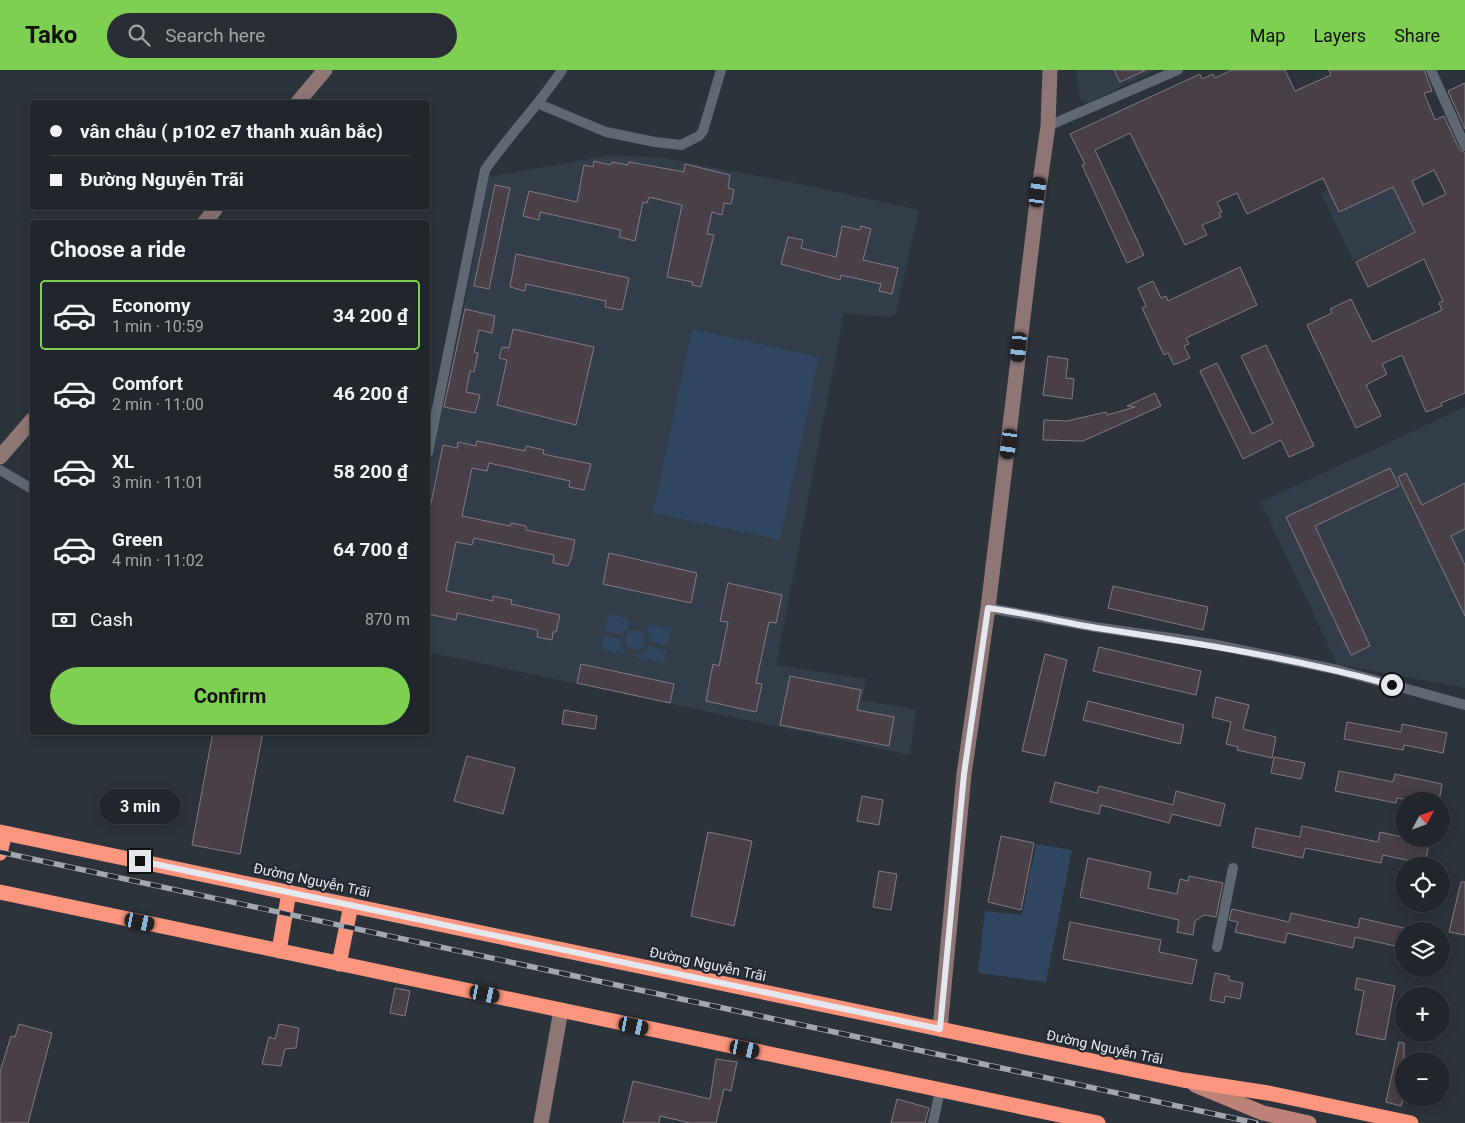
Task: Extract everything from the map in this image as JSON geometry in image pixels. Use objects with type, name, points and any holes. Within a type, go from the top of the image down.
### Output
[{"type":"highway","name":"Đường Nguyễn Trãi","points":[[3,832],[1183,1080],[1268,1093],[1411,1123]]},
{"type":"highway","points":[[0,853],[3,832]]},
{"type":"highway","points":[[0,892],[1098,1123]]},
{"type":"highway","points":[[278,951],[289,892]]},
{"type":"highway","points":[[339,964],[351,905]]},
{"type":"main road","points":[[1183,1080],[1263,1113],[1309,1123]]},
{"type":"street","points":[[300,100],[325,70]]},
{"type":"street","points":[[430,444],[485,170],[509,136],[539,104],[562,70]]},
{"type":"street","points":[[539,104],[606,132],[681,145],[699,136],[703,131],[721,70]]},
{"type":"street","points":[[1048,126],[1178,70]]},
{"type":"street","points":[[1431,70],[1465,146]]},
{"type":"street","points":[[940,1029],[964,774],[988,608],[1023,314],[1048,126],[1046,71]]},
{"type":"street","points":[[207,220],[214,210]]},
{"type":"street","points":[[0,456],[30,422]]},
{"type":"street","points":[[0,470],[30,488]]},
{"type":"street","points":[[988,608],[1095,627],[1212,644],[1328,668],[1465,705]]},
{"type":"street","points":[[1217,947],[1233,868]]},
{"type":"street","points":[[542,1123],[561,1010]]},
{"type":"street","points":[[933,1123],[940,1090]]},
{"type":"shaded area","points":[[1076,70],[1156,70],[1087,103],[1080,99]]},
{"type":"shaded area","points":[[611,155],[663,158],[805,185],[919,210],[895,316],[886,317],[844,313],[776,665],[866,679],[862,701],[916,709],[910,755],[430,652],[430,469],[489,177]]},
{"type":"shaded area","points":[[1402,157],[1433,222],[1353,261],[1321,193]]},
{"type":"shaded area","points":[[692,329],[819,357],[780,540],[653,513]]},
{"type":"shaded area","points":[[1465,407],[1465,688],[1337,664],[1261,502]]},
{"type":"shaded area","points":[[609,614],[630,619],[628,627],[622,634],[604,631]]},
{"type":"shaded area","points":[[649,624],[671,629],[667,645],[650,641],[647,631]]},
{"type":"shaded area","points":[[635,630],[642,633],[645,640],[642,647],[635,650],[628,647],[625,640],[628,633]]},
{"type":"shaded area","points":[[603,636],[620,639],[621,646],[628,655],[601,649]]},
{"type":"shaded area","points":[[649,646],[667,651],[664,664],[634,656],[645,652]]},
{"type":"shaded area","points":[[1036,844],[1072,850],[1046,982],[978,973],[985,911],[1022,915]]},
{"type":"building","points":[[1114,70],[1146,70],[1120,82]]},
{"type":"building","points":[[1232,70],[1285,70],[1295,91],[1331,75],[1329,70],[1424,70],[1432,91],[1424,93],[1435,120],[1444,116],[1459,149],[1465,153],[1465,393],[1441,403],[1442,406],[1426,412],[1402,355],[1382,364],[1387,374],[1366,385],[1381,416],[1356,428],[1307,325],[1332,313],[1330,309],[1351,299],[1372,342],[1442,310],[1439,303],[1443,301],[1424,259],[1368,287],[1356,262],[1415,232],[1393,187],[1339,212],[1323,178],[1247,214],[1237,193],[1217,202],[1222,212],[1219,213],[1221,217],[1202,225],[1207,235],[1185,245],[1130,133],[1095,150],[1144,255],[1127,263],[1082,165],[1085,164],[1070,134],[1200,74],[1202,79],[1213,74],[1215,78]],"holes":[[[1434,170],[1446,194],[1423,205],[1412,181]]]},
{"type":"building","points":[[1465,83],[1465,129],[1448,91]]},
{"type":"building","points":[[594,161],[610,165],[612,162],[628,165],[629,162],[684,172],[685,164],[730,175],[728,188],[734,190],[731,204],[724,203],[722,215],[712,212],[707,234],[714,235],[701,287],[692,285],[693,282],[667,277],[682,205],[649,197],[647,203],[643,202],[635,241],[619,237],[621,230],[540,212],[539,220],[523,216],[529,191],[577,202],[584,165],[593,167]]},
{"type":"building","points":[[495,185],[510,188],[489,289],[474,286]]},
{"type":"building","points":[[842,226],[860,230],[861,226],[871,229],[863,260],[898,268],[892,294],[879,291],[881,284],[841,275],[840,280],[781,264],[788,237],[803,240],[801,248],[836,257]]},
{"type":"building","points":[[516,254],[629,278],[622,310],[605,307],[606,301],[526,284],[525,291],[510,287]]},
{"type":"building","points":[[1240,267],[1257,305],[1186,338],[1189,344],[1184,346],[1190,358],[1174,365],[1168,353],[1164,355],[1142,308],[1146,306],[1138,288],[1153,281],[1161,298],[1166,296],[1168,301]]},
{"type":"building","points":[[465,309],[495,316],[492,333],[479,330],[474,352],[478,353],[474,372],[470,371],[466,392],[480,395],[475,413],[444,407]]},
{"type":"building","points":[[513,329],[594,347],[576,425],[497,405],[507,360],[499,358],[502,347],[509,348]]},
{"type":"building","points":[[1266,345],[1314,446],[1289,457],[1281,440],[1243,459],[1200,371],[1217,363],[1252,434],[1273,423],[1241,356]]},
{"type":"building","points":[[1048,356],[1068,359],[1066,378],[1074,379],[1072,399],[1043,395]]},
{"type":"building","points":[[1155,393],[1161,406],[1083,441],[1043,440],[1044,420],[1067,421],[1106,412],[1107,415],[1135,407],[1127,406]]},
{"type":"building","points":[[477,441],[525,451],[526,446],[544,450],[543,454],[591,464],[584,490],[569,487],[570,481],[489,463],[487,471],[472,468],[462,516],[510,526],[511,523],[526,526],[526,530],[575,540],[571,559],[568,566],[553,563],[554,555],[474,538],[472,545],[456,542],[446,591],[493,601],[493,596],[512,600],[511,604],[560,615],[552,640],[537,637],[538,630],[457,613],[456,620],[430,614],[430,508],[443,445],[457,448],[458,442],[476,446]]},
{"type":"building","points":[[1390,468],[1399,486],[1315,526],[1370,646],[1351,655],[1286,517]]},
{"type":"building","points":[[1406,473],[1422,505],[1465,483],[1465,529],[1451,536],[1465,565],[1465,616],[1398,477]]},
{"type":"building","points":[[609,553],[697,573],[691,603],[603,584]]},
{"type":"building","points":[[728,583],[782,595],[776,623],[769,622],[756,683],[762,684],[756,712],[706,701],[713,664],[719,666],[728,622],[720,621]]},
{"type":"building","points":[[1113,586],[1208,607],[1203,630],[1108,608]]},
{"type":"building","points":[[1099,647],[1201,671],[1196,695],[1093,671]]},
{"type":"building","points":[[1045,654],[1067,660],[1045,756],[1022,751]]},
{"type":"building","points":[[581,664],[674,684],[670,703],[577,683]]},
{"type":"building","points":[[790,676],[861,690],[857,710],[894,717],[889,746],[780,725]]},
{"type":"building","points":[[1216,697],[1249,705],[1243,729],[1276,737],[1272,758],[1237,750],[1238,747],[1226,744],[1231,722],[1212,717]]},
{"type":"building","points":[[1088,701],[1184,725],[1180,744],[1083,720]]},
{"type":"building","points":[[564,710],[597,716],[595,729],[562,724]]},
{"type":"building","points":[[1347,722],[1401,732],[1402,724],[1447,733],[1443,753],[1404,745],[1403,750],[1344,739]]},
{"type":"building","points":[[212,735],[262,735],[240,854],[192,845]]},
{"type":"building","points":[[467,756],[515,768],[503,814],[454,801]]},
{"type":"building","points":[[1274,757],[1305,763],[1301,779],[1271,773]]},
{"type":"building","points":[[1339,771],[1393,782],[1395,774],[1442,784],[1441,792],[1395,792],[1395,803],[1335,791]]},
{"type":"building","points":[[1055,782],[1097,793],[1099,786],[1173,805],[1176,791],[1225,804],[1220,826],[1172,814],[1169,823],[1101,805],[1099,814],[1050,802]]},
{"type":"building","points":[[862,796],[883,800],[879,825],[857,821]]},
{"type":"building","points":[[1302,826],[1378,842],[1380,832],[1395,835],[1395,848],[1428,848],[1426,857],[1395,858],[1383,855],[1381,863],[1305,848],[1303,858],[1252,847],[1256,828],[1300,837]]},
{"type":"building","points":[[708,832],[752,841],[734,926],[691,916]]},
{"type":"building","points":[[1001,836],[1034,843],[1021,910],[988,902]]},
{"type":"building","points":[[1088,858],[1151,872],[1148,888],[1177,894],[1180,879],[1188,881],[1189,876],[1223,883],[1216,917],[1204,915],[1195,921],[1193,935],[1177,932],[1179,920],[1080,897]]},
{"type":"building","points":[[879,871],[897,874],[891,910],[873,907]]},
{"type":"building","points":[[1461,882],[1465,882],[1465,935],[1450,932]]},
{"type":"building","points":[[1232,909],[1289,922],[1291,913],[1358,928],[1360,918],[1395,926],[1395,946],[1355,937],[1353,948],[1287,933],[1285,943],[1235,932],[1238,922],[1229,920]]},
{"type":"building","points":[[1070,922],[1161,940],[1159,952],[1197,960],[1192,984],[1063,959]]},
{"type":"building","points":[[1215,973],[1229,976],[1229,980],[1243,983],[1240,999],[1225,996],[1224,1003],[1210,1000]]},
{"type":"building","points":[[1357,978],[1395,986],[1385,1040],[1356,1034],[1364,991],[1355,989]]},
{"type":"building","points":[[395,988],[410,991],[405,1016],[390,1013]]},
{"type":"building","points":[[19,1024],[52,1033],[28,1123],[0,1123],[0,1072],[11,1036],[15,1037]]},
{"type":"building","points":[[279,1024],[299,1028],[296,1048],[285,1049],[281,1066],[262,1064],[269,1037],[275,1039]]},
{"type":"building","points":[[1399,1042],[1404,1043],[1404,1052],[1397,1052]]},
{"type":"building","points":[[716,1059],[737,1062],[731,1091],[724,1089],[716,1123],[690,1123],[660,1116],[659,1123],[623,1123],[633,1081],[710,1099]]},
{"type":"building","points":[[1395,1060],[1395,1104],[1386,1102]]},
{"type":"building","points":[[897,1099],[929,1108],[925,1123],[891,1123]]},
{"type":"railway","points":[[0,852],[1256,1123]]},
{"type":"route","points":[[140,861],[940,1029],[964,774],[988,608],[1095,627],[1212,644],[1338,670],[1392,685]]}]
